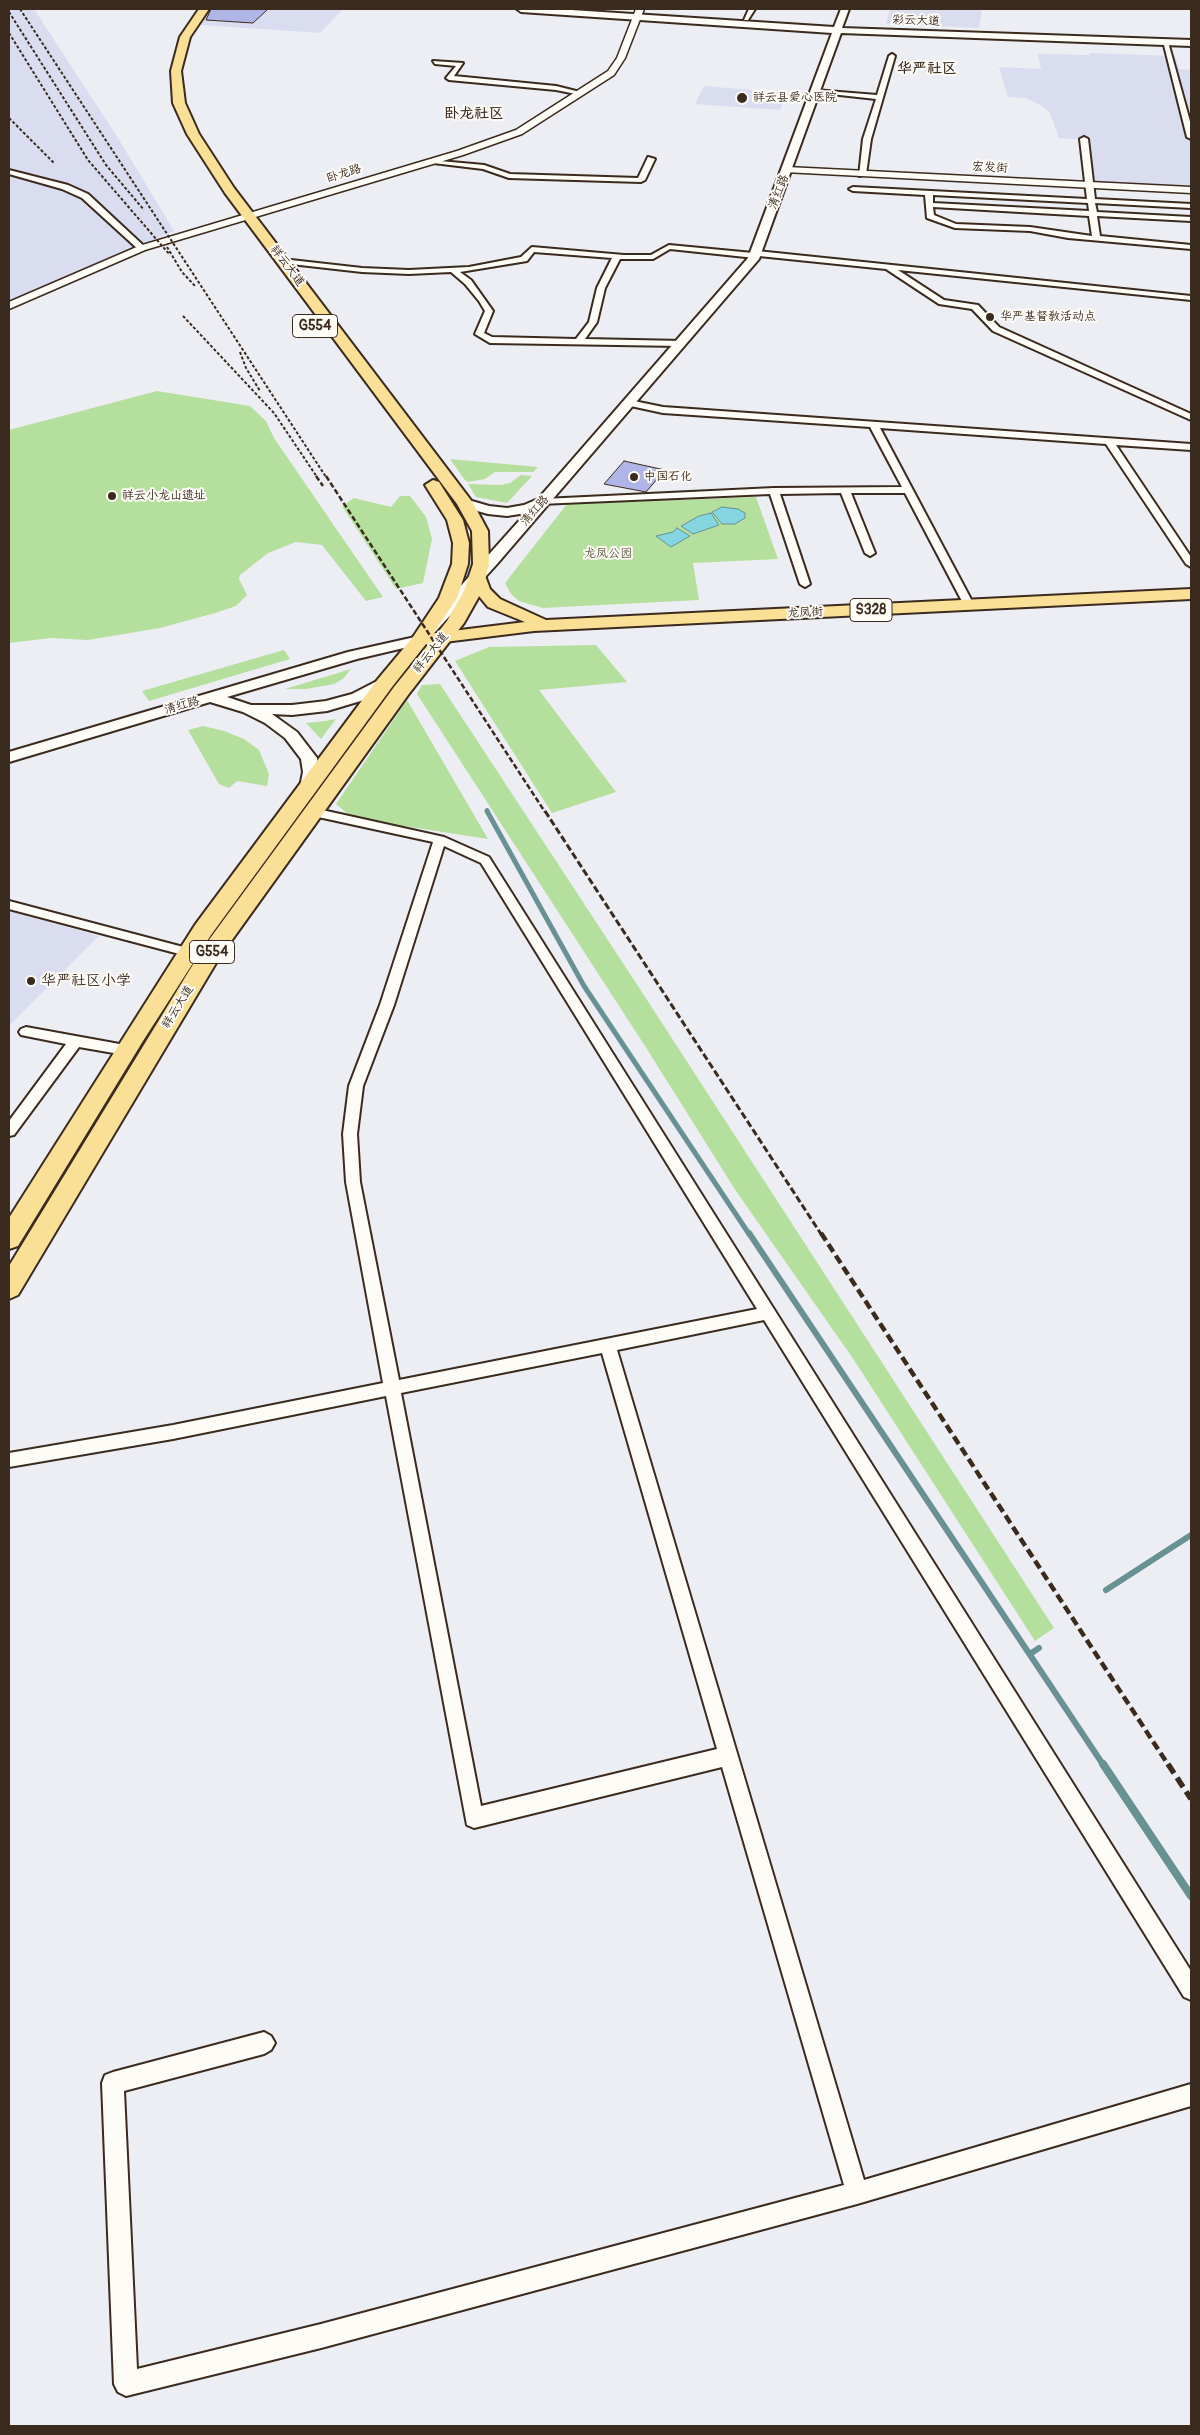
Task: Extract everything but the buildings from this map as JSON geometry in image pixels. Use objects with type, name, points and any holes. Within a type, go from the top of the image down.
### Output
[{"type":"highway","name":"祥云大道","points":[[192,9],[180,25],[170,45],[164,64],[163,88],[172,118],[186,147],[242,218],[392,430]]},
{"type":"highway","name":"祥云大道","points":[[9,1288],[211,953],[401,691],[445,636],[468,601],[478,576],[482,549],[481,537],[474,517],[282,261],[242,218],[184,116],[176,90],[176,71],[182,44],[191,25],[204,9]]},
{"type":"highway","name":"祥云大道","points":[[9,1239],[187,952],[385,683],[420,640],[452,589],[460,564],[462,550],[455,520],[427,476]]},
{"type":"main road","name":"彩云大道","points":[[521,9],[639,12],[838,28],[1191,43]]},
{"type":"main road","name":"彩云大道","points":[[581,9],[838,28],[1191,39]]},
{"type":"main road","name":"清红路","points":[[9,757],[352,655],[420,640],[543,502],[756,254],[846,9]]},
{"type":"main road","points":[[465,503],[482,509],[503,512],[523,509],[543,502]]},
{"type":"main road","points":[[478,576],[482,590],[494,603],[516,614],[550,626]]},
{"type":"main road","name":"龙凤街","points":[[420,640],[550,626],[1191,594]]},
{"type":"main road","points":[[246,708],[292,710],[327,706],[358,697],[385,683]]},
{"type":"main road","points":[[212,698],[246,708],[278,725],[302,746],[311,765],[308,787]]},
{"type":"street","points":[[746,20],[752,9]]},
{"type":"street","name":"卧龙路","points":[[9,306],[142,248],[429,162],[519,132],[614,70],[621,58],[639,12]]},
{"type":"street","points":[[1165,42],[1191,137]]},
{"type":"street","points":[[862,174],[867,139],[892,56]]},
{"type":"street","points":[[435,62],[461,64],[450,78],[556,88],[581,93]]},
{"type":"street","points":[[816,92],[880,97]]},
{"type":"street","points":[[1084,139],[1096,239]]},
{"type":"street","points":[[429,162],[484,167],[508,176],[641,180],[651,159]]},
{"type":"street","name":"宏发街","points":[[787,170],[1191,190]]},
{"type":"street","points":[[9,172],[64,187],[85,196],[142,248]]},
{"type":"street","points":[[853,189],[1191,206]]},
{"type":"street","points":[[929,192],[928,213],[933,218],[955,226],[1030,229],[1096,239],[1191,247]]},
{"type":"street","points":[[928,205],[1191,220]]},
{"type":"street","points":[[282,261],[362,270],[409,272],[453,270],[524,259],[532,249],[617,257],[653,257],[669,247],[1191,298]]},
{"type":"street","points":[[578,341],[593,322],[597,311],[600,288],[617,257]]},
{"type":"street","points":[[887,267],[942,302],[975,307],[996,329],[1190,416]]},
{"type":"street","points":[[453,270],[468,282],[484,300],[489,311],[479,334],[490,340],[680,343]]},
{"type":"street","points":[[628,403],[663,410],[1191,447]]},
{"type":"street","points":[[873,424],[969,605]]},
{"type":"street","points":[[1109,441],[1191,564]]},
{"type":"street","points":[[844,489],[870,553]]},
{"type":"street","points":[[543,502],[774,491],[908,490]]},
{"type":"street","points":[[774,491],[805,584]]},
{"type":"street","points":[[313,812],[440,840],[485,860],[1191,1990]]},
{"type":"street","points":[[440,840],[386,1005],[356,1086],[350,1134],[354,1182],[474,1818],[729,1756]]},
{"type":"street","points":[[9,905],[187,952]]},
{"type":"street","points":[[26,1032],[125,1050]]},
{"type":"street","points":[[9,1131],[76,1041]]},
{"type":"street","points":[[9,1460],[173,1432],[768,1313]]},
{"type":"street","points":[[608,1345],[857,2193]]},
{"type":"street","points":[[264,2043],[113,2082],[126,2384],[321,2336],[857,2193],[1191,2095]]},
{"type":"shaded area","points":[[9,9],[34,9],[118,138],[174,231],[9,302]]},
{"type":"shaded area","points":[[210,9],[343,9],[320,33],[201,25],[204,15]]},
{"type":"shaded area","points":[[890,9],[982,9],[979,28],[886,24]]},
{"type":"shaded area","points":[[1090,53],[1175,56],[1179,69],[1191,70],[1191,186],[1091,181],[1087,140],[1059,138],[1050,113],[1042,106],[1026,98],[1008,97],[999,67],[1041,69],[1038,54],[1089,55]]},
{"type":"shaded area","name":"祥云县爱心医院","points":[[704,86],[787,93],[780,110],[695,104]]},
{"type":"shaded area","name":"华严社区小学","points":[[9,911],[99,936],[9,1026]]},
{"type":"green space","points":[[157,391],[250,406],[266,421],[274,438],[383,597],[366,601],[322,545],[296,542],[268,553],[240,575],[239,579],[247,595],[236,606],[160,628],[88,640],[51,638],[9,643],[9,430]]},
{"type":"green space","points":[[450,459],[538,467],[533,472],[495,472],[485,479],[468,482]]},
{"type":"green space","points":[[521,475],[532,476],[507,503],[476,497],[468,484],[501,485],[510,483]]},
{"type":"green space","points":[[400,496],[410,496],[426,517],[432,539],[423,583],[396,589],[342,506],[354,498],[391,507]]},
{"type":"green space","name":"龙凤公园","points":[[756,497],[778,559],[693,563],[699,600],[543,608],[519,601],[511,594],[505,583],[567,504]]},
{"type":"green space","points":[[596,645],[627,682],[539,690],[616,792],[552,813],[455,661],[489,647]]},
{"type":"green space","points":[[284,650],[290,659],[149,701],[142,691]]},
{"type":"green space","points":[[351,669],[343,679],[334,684],[306,689],[285,689]]},
{"type":"green space","points":[[440,684],[1054,1628],[1035,1641],[854,1360],[736,1191],[645,1046],[417,694],[422,685]]},
{"type":"green space","points":[[407,700],[488,839],[353,818],[336,804]]},
{"type":"green space","points":[[336,719],[321,739],[306,723],[325,721]]},
{"type":"green space","points":[[203,726],[224,731],[244,739],[259,750],[269,774],[267,786],[237,781],[229,788],[219,784],[188,730]]},
{"type":"water","points":[[722,507],[738,509],[745,513],[745,518],[735,524],[722,524],[712,512]]},
{"type":"water","points":[[711,513],[719,525],[693,534],[681,526],[699,516]]},
{"type":"water","points":[[677,528],[690,536],[671,547],[656,536],[673,532]]},
{"type":"waterway","points":[[487,811],[584,986],[749,1234]]},
{"type":"waterway","points":[[749,1233],[1104,1766]]},
{"type":"waterway","points":[[1106,1590],[1191,1535]]},
{"type":"waterway","points":[[1030,1654],[1039,1648]]},
{"type":"waterway","points":[[1103,1764],[1191,1896]]},
{"type":"railway","points":[[20,9],[326,477]]},
{"type":"railway","points":[[9,12],[106,165],[144,210]]},
{"type":"railway","points":[[9,33],[88,160],[170,255]]},
{"type":"railway","points":[[9,118],[54,163]]},
{"type":"railway","points":[[167,247],[182,272],[195,286]]},
{"type":"railway","points":[[183,316],[274,413],[317,477]]},
{"type":"railway","points":[[240,352],[246,368],[260,391]]},
{"type":"railway","points":[[316,476],[323,486]]},
{"type":"railway","points":[[326,476],[545,812]]},
{"type":"railway","points":[[545,811],[821,1234]]},
{"type":"railway","points":[[821,1233],[1169,1766]]},
{"type":"railway","points":[[1168,1764],[1191,1799]]},
{"type":"place","name":"祥云县爱心医院","points":[[742,98]]},
{"type":"place","name":"华严基督教活动点","points":[[990,317]]},
{"type":"place","name":"中国石化","points":[[634,477]]},
{"type":"place","name":"祥云小龙山遗址","points":[[112,496]]},
{"type":"place","name":"华严社区小学","points":[[31,981]]},
{"type":"district","name":"华严社区","points":[[927,69]]},
{"type":"district","name":"卧龙社区","points":[[474,114]]}]
